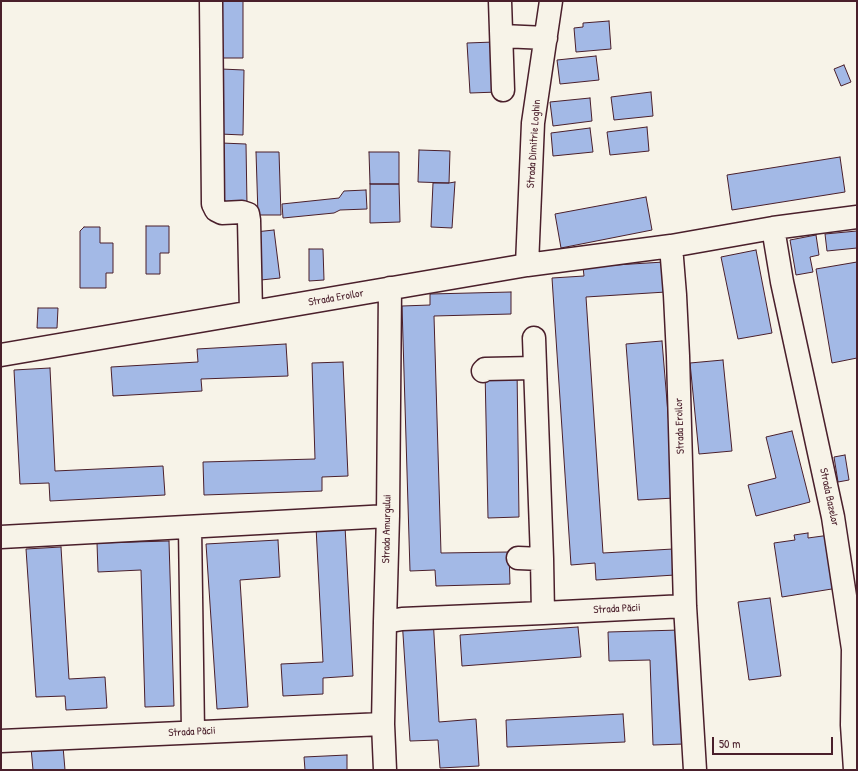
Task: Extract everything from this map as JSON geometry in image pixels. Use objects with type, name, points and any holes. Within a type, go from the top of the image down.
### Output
[{"type":"street","points":[[211,1],[213,204],[216,210],[222,213],[242,212],[248,214],[250,220],[250,312]]},
{"type":"street","points":[[500,1],[504,90]]},
{"type":"street","name":"Strada Dimitrie Loghin","points":[[527,265],[533,123],[551,1]]},
{"type":"street","points":[[502,36],[546,38]]},
{"type":"street","name":"Strada Eroilor","points":[[1,355],[527,265],[671,246],[773,228],[857,217]]},
{"type":"street","name":"Strada Bazelor","points":[[773,228],[782,282],[836,532],[853,649],[852,725],[855,770]]},
{"type":"street","name":"Strada Eroilor","points":[[671,246],[678,356],[685,606]]},
{"type":"street","name":"Strada Amurgului","points":[[385,770],[383,724],[388,516],[390,288]]},
{"type":"street","points":[[534,338],[543,613]]},
{"type":"street","points":[[483,372],[485,370],[534,368]]},
{"type":"street","points":[[1,537],[388,516]]},
{"type":"street","points":[[190,527],[194,732]]},
{"type":"street","points":[[518,558],[542,559]]},
{"type":"street","points":[[685,606],[695,770]]},
{"type":"street","name":"Strada Păcii","points":[[385,622],[402,619],[685,606]]},
{"type":"street","name":"Strada Păcii","points":[[1,741],[383,724]]},
{"type":"building","points":[[220,1],[243,1],[243,58],[220,58]]},
{"type":"building","points":[[609,21],[611,49],[576,52],[574,28],[583,27],[583,23]]},
{"type":"building","points":[[494,42],[498,92],[470,93],[467,43]]},
{"type":"building","points":[[596,56],[599,80],[560,84],[557,60]]},
{"type":"building","points":[[844,65],[851,82],[841,86],[834,69]]},
{"type":"building","points":[[221,69],[244,70],[243,135],[220,134]]},
{"type":"building","points":[[651,92],[653,116],[614,120],[611,97]]},
{"type":"building","points":[[590,98],[592,121],[553,126],[550,102]]},
{"type":"building","points":[[647,127],[649,151],[610,155],[607,132]]},
{"type":"building","points":[[590,128],[593,152],[553,156],[551,133]]},
{"type":"building","points":[[221,143],[246,144],[247,205],[221,205]]},
{"type":"building","points":[[419,150],[450,151],[449,183],[418,182]]},
{"type":"building","points":[[256,152],[279,152],[281,215],[258,215]]},
{"type":"building","points":[[369,152],[399,152],[399,184],[370,184]]},
{"type":"building","points":[[840,157],[845,192],[732,210],[727,175]]},
{"type":"building","points":[[455,182],[452,228],[431,227],[433,183]]},
{"type":"building","points":[[370,184],[399,184],[400,222],[370,223]]},
{"type":"building","points":[[366,190],[367,209],[340,210],[334,213],[283,218],[282,204],[339,198],[344,191]]},
{"type":"building","points":[[646,197],[652,230],[561,248],[555,214]]},
{"type":"building","points":[[146,226],[169,226],[169,253],[160,253],[160,274],[146,274]]},
{"type":"building","points":[[84,227],[100,227],[100,243],[113,243],[113,273],[106,273],[106,288],[80,288],[80,231]]},
{"type":"building","points":[[274,230],[280,278],[261,280],[255,232]]},
{"type":"building","points":[[857,231],[857,248],[827,251],[825,234]]},
{"type":"building","points":[[816,235],[819,255],[810,257],[813,272],[796,275],[790,240]]},
{"type":"building","points":[[309,249],[323,249],[324,280],[309,281]]},
{"type":"building","points":[[756,250],[772,333],[738,339],[721,257]]},
{"type":"building","points":[[664,262],[666,292],[586,297],[603,553],[673,549],[675,575],[596,580],[595,563],[571,565],[552,278],[584,276],[583,267]]},
{"type":"building","points":[[857,262],[857,358],[832,363],[816,269]]},
{"type":"building","points":[[511,292],[511,314],[434,316],[441,553],[509,552],[510,584],[436,586],[435,570],[410,571],[402,306],[430,305],[430,294]]},
{"type":"building","points":[[38,308],[58,308],[57,328],[37,328]]},
{"type":"building","points":[[662,341],[675,498],[638,500],[626,344]]},
{"type":"building","points":[[286,344],[288,376],[201,379],[202,391],[113,396],[111,367],[198,362],[197,349]]},
{"type":"building","points":[[723,360],[732,451],[699,454],[690,363]]},
{"type":"building","points":[[343,362],[348,476],[322,477],[322,491],[204,495],[203,462],[315,459],[312,363]]},
{"type":"building","points":[[50,368],[55,471],[163,466],[165,495],[50,501],[49,483],[20,484],[14,370]]},
{"type":"building","points":[[485,369],[517,369],[519,517],[488,518]]},
{"type":"building","points":[[792,431],[810,502],[756,516],[748,485],[776,478],[766,437]]},
{"type":"building","points":[[845,455],[849,480],[838,482],[834,457]]},
{"type":"building","points":[[345,526],[353,676],[323,678],[323,694],[283,696],[281,664],[323,662],[316,527]]},
{"type":"building","points":[[808,533],[808,538],[830,535],[838,588],[782,597],[774,543],[795,540],[794,535]]},
{"type":"building","points":[[278,540],[280,577],[240,580],[248,707],[217,709],[206,544]]},
{"type":"building","points":[[169,541],[174,706],[145,707],[141,570],[98,572],[97,543]]},
{"type":"building","points":[[61,547],[69,679],[105,677],[107,708],[66,710],[65,696],[36,697],[26,549]]},
{"type":"building","points":[[770,598],[781,676],[749,680],[738,602]]},
{"type":"building","points":[[433,617],[439,722],[476,719],[479,766],[440,768],[438,740],[410,741],[402,619]]},
{"type":"building","points":[[578,627],[581,657],[462,666],[460,635]]},
{"type":"building","points":[[680,630],[684,744],[653,745],[650,660],[609,661],[608,632]]},
{"type":"building","points":[[623,714],[625,742],[507,747],[506,720]]},
{"type":"building","points":[[63,746],[65,770],[33,770],[31,748]]},
{"type":"building","points":[[347,755],[347,770],[305,770],[304,757]]}]
